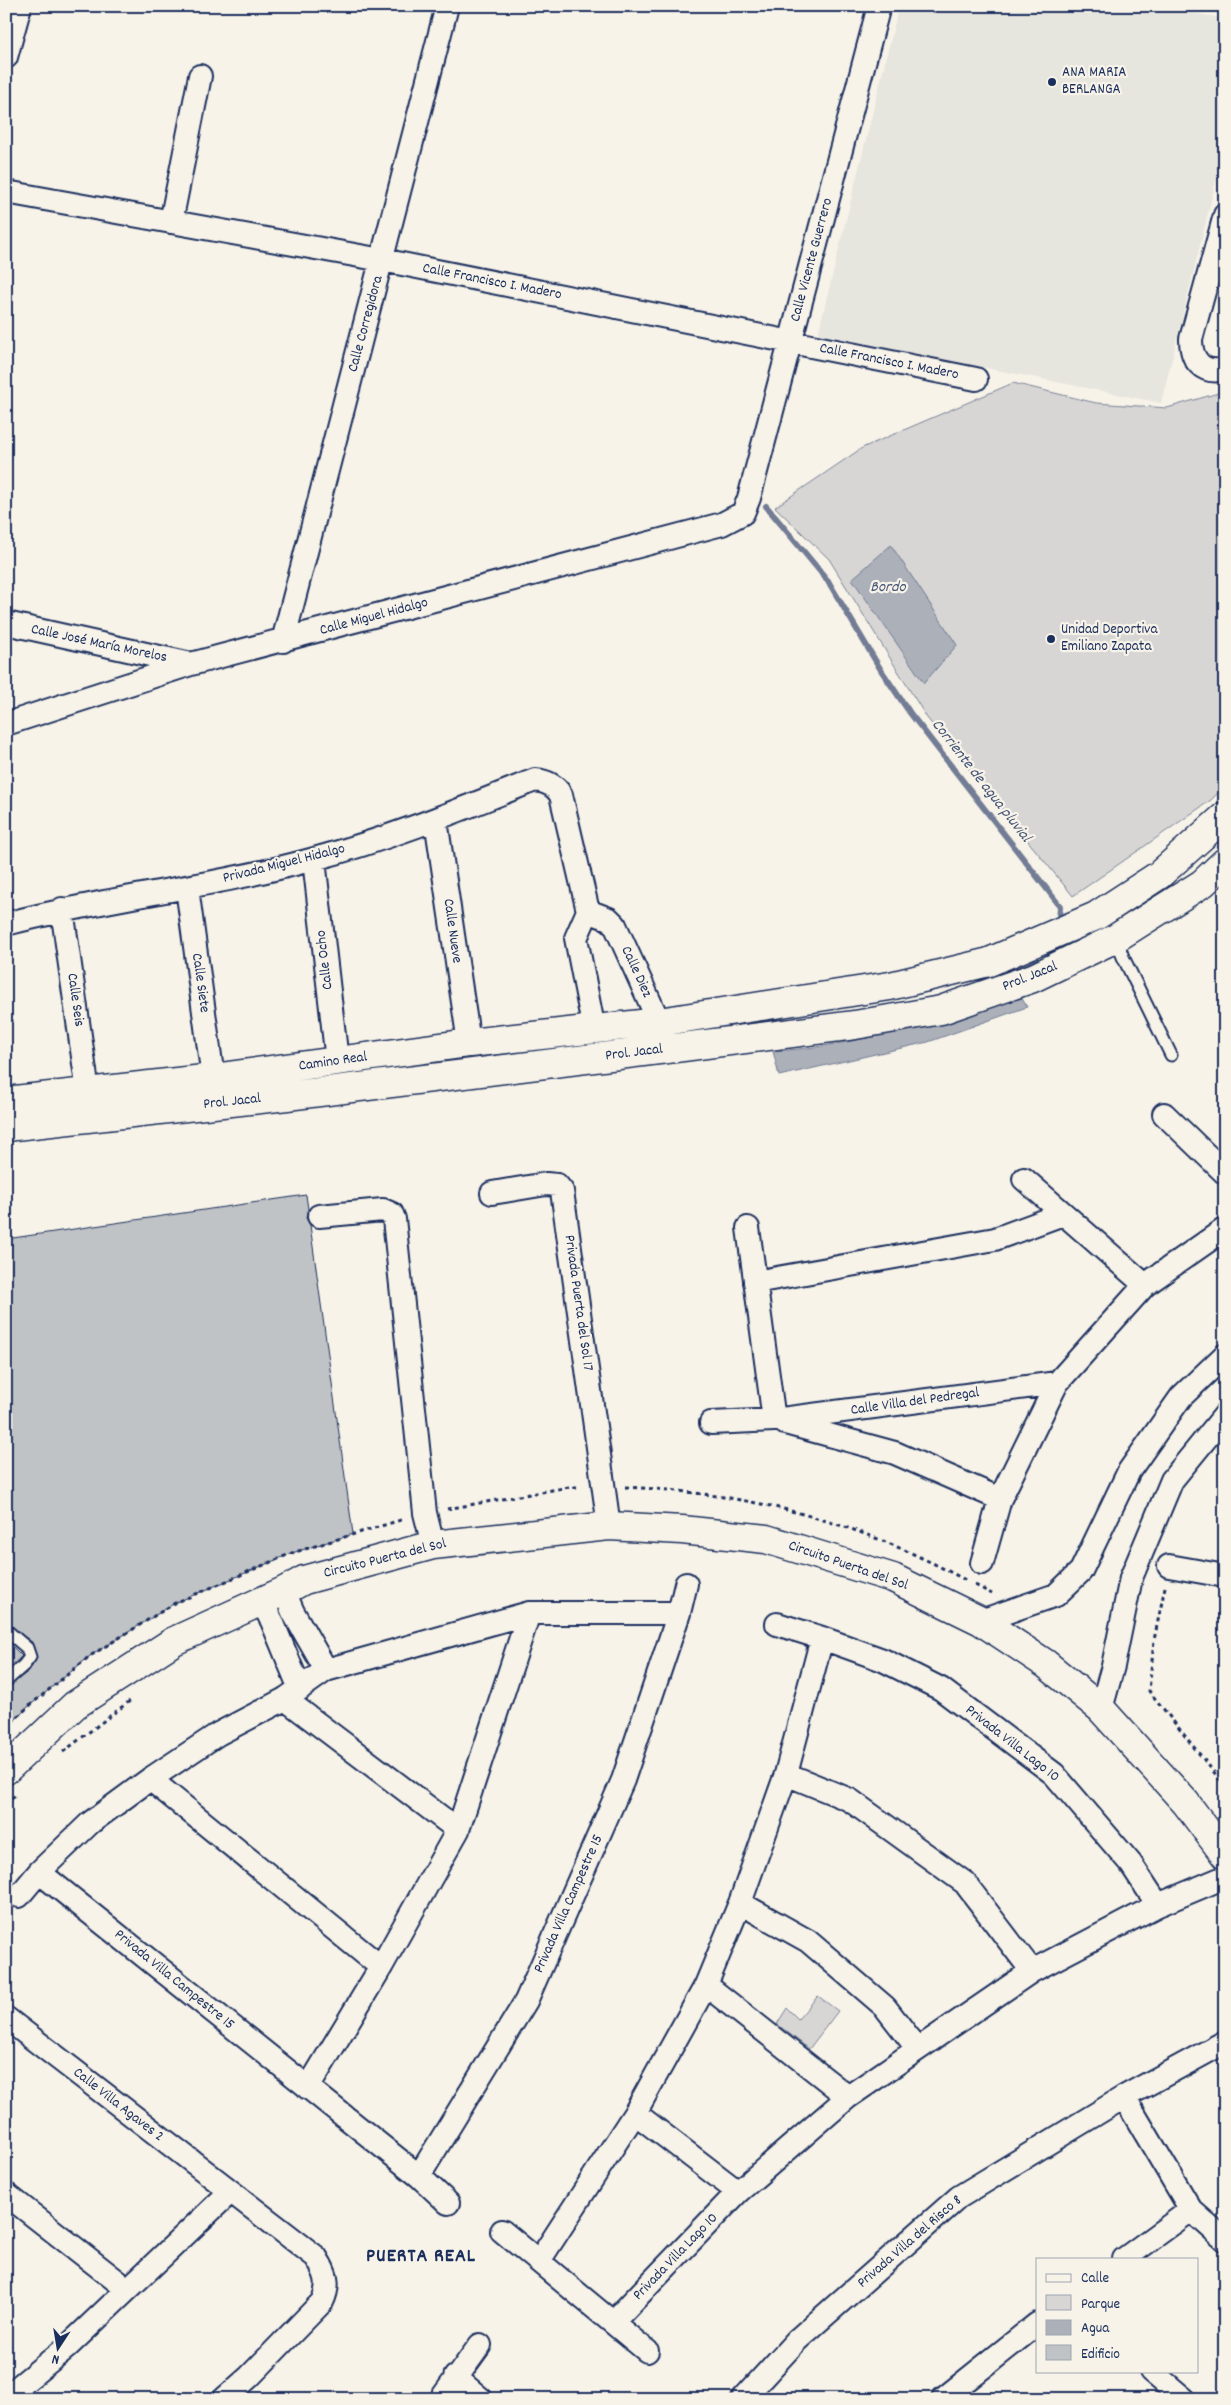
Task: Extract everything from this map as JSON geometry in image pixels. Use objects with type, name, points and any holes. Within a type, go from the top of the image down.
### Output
[{"type":"street","points":[[6,57],[20,6]]},
{"type":"street","name":"Calle Corregidora","points":[[283,642],[447,6]]},
{"type":"street","name":"Calle Vicente Guerrero","points":[[743,513],[749,498],[791,342],[878,6]]},
{"type":"street","points":[[171,222],[200,76]]},
{"type":"street","name":"Calle Francisco I. Madero","points":[[6,192],[382,260],[976,379]]},
{"type":"street","points":[[1225,215],[1191,339],[1191,352],[1197,362],[1205,368],[1216,371],[1225,369]]},
{"type":"street","name":"Calle Miguel Hidalgo","points":[[6,724],[191,664],[283,642],[722,524],[743,513]]},
{"type":"street","name":"Calle José María Morelos","points":[[6,623],[191,664]]},
{"type":"street","name":"Privada Miguel Hidalgo","points":[[6,924],[62,909],[187,888],[314,860],[436,820],[535,780],[552,785],[561,795],[588,911]]},
{"type":"street","name":"Prol. Jacal","points":[[659,1022],[890,986],[989,962],[1096,916],[1159,875],[1225,816]]},
{"type":"street","name":"Calle Nueve","points":[[436,820],[469,1043]]},
{"type":"street","name":"Calle Ocho","points":[[314,860],[337,1061]]},
{"type":"street","name":"Prol. Jacal","points":[[6,1127],[287,1096],[667,1049],[855,1024],[941,1010],[1033,978],[1116,938],[1203,883],[1225,862]]},
{"type":"street","name":"Calle Siete","points":[[187,888],[213,1078]]},
{"type":"street","name":"Calle Seis","points":[[62,909],[88,1092]]},
{"type":"street","points":[[588,911],[576,938],[594,1030]]},
{"type":"street","name":"Calle Diez","points":[[588,911],[609,919],[614,925],[659,1022],[667,1049]]},
{"type":"street","name":"Camino Real","points":[[6,1102],[213,1078],[469,1043],[659,1022]]},
{"type":"street","points":[[1164,1114],[1225,1173]]},
{"type":"street","points":[[1024,1179],[1145,1285]]},
{"type":"street","name":"Privada Puerta del Sol 17","points":[[492,1193],[546,1184],[557,1185],[562,1191],[609,1526]]},
{"type":"street","points":[[319,1216],[384,1210],[392,1214],[394,1219],[426,1513],[433,1545]]},
{"type":"street","points":[[755,1282],[995,1239],[1063,1214]]},
{"type":"street","points":[[748,1228],[774,1420]]},
{"type":"street","points":[[982,1563],[1000,1499],[1057,1383],[1145,1285],[1225,1229]]},
{"type":"street","points":[[981,1622],[1056,1595],[1081,1571],[1129,1470],[1181,1397],[1225,1355]]},
{"type":"street","name":"Calle Villa del Pedregal","points":[[711,1423],[774,1420],[1057,1383]]},
{"type":"street","points":[[1101,1709],[1114,1666],[1134,1569],[1172,1480],[1225,1415]]},
{"type":"street","name":"Calle Villa del Pedregal","points":[[774,1420],[895,1453],[1000,1499]]},
{"type":"street","name":"Circuito Puerta del Sol","points":[[12,1781],[75,1705],[174,1641],[278,1606],[304,1580],[433,1545],[609,1526],[682,1530],[766,1539],[893,1578],[981,1622],[1046,1664],[1101,1709],[1186,1803],[1224,1870]]},
{"type":"street","points":[[1169,1566],[1225,1576]]},
{"type":"street","name":"Privada Villa Campestre 15","points":[[419,2176],[526,2001],[623,1780],[679,1613],[686,1584]]},
{"type":"street","points":[[278,1606],[326,1670]]},
{"type":"street","points":[[278,1606],[293,1694],[458,1830]]},
{"type":"street","points":[[19,1896],[39,1872],[90,1823],[150,1779],[218,1734],[293,1694],[326,1670],[529,1613],[679,1613]]},
{"type":"street","points":[[308,2088],[381,1967],[458,1830],[529,1613]]},
{"type":"street","name":"Privada Villa Lago 10","points":[[777,1624],[883,1660],[941,1690],[1054,1774],[1131,1864],[1158,1905]]},
{"type":"street","points":[[539,2261],[635,2113],[706,1985],[740,1903],[786,1774],[822,1638]]},
{"type":"street","points":[[786,1774],[850,1800],[965,1883],[1032,1971]]},
{"type":"street","points":[[150,1779],[381,1967]]},
{"type":"street","name":"Privada Villa Lago 10","points":[[614,2322],[738,2192],[848,2097],[1032,1971],[1224,1870]]},
{"type":"street","name":"Privada Villa Campestre 15","points":[[39,1872],[419,2176],[448,2203]]},
{"type":"street","points":[[740,1903],[808,1941],[885,2007],[917,2048]]},
{"type":"street","points":[[706,1985],[848,2097]]},
{"type":"street","name":"Calle Villa Agaves 2","points":[[6,2018],[316,2257],[324,2268],[328,2281],[327,2292],[322,2302],[249,2377],[224,2399]]},
{"type":"street","name":"Privada Villa del Risco 8","points":[[743,2399],[797,2340],[959,2197],[1124,2097],[1225,2042]]},
{"type":"street","points":[[1124,2097],[1191,2210],[1225,2240]]},
{"type":"street","points":[[635,2113],[738,2192]]},
{"type":"street","points":[[9,2390],[66,2348],[230,2192]]},
{"type":"street","points":[[6,2194],[127,2289]]},
{"type":"street","points":[[1125,2258],[1191,2210]]},
{"type":"street","points":[[502,2231],[647,2351]]},
{"type":"street","points":[[943,2399],[1036,2325]]},
{"type":"street","points":[[441,2399],[455,2376],[480,2345]]},
{"type":"street","points":[[1152,2372],[1184,2399]]},
{"type":"street","points":[[455,2376],[481,2399]]},
{"type":"lane","points":[[1116,938],[1123,957],[1172,1055]]},
{"type":"lane","points":[[6,1630],[27,1648],[30,1657],[6,1681]]},
{"type":"path","points":[[1169,1566],[1154,1640],[1149,1691],[1225,1786]]},
{"type":"path","points":[[60,1755],[137,1696]]},
{"type":"path","points":[[6,1804],[12,1781]]},
{"type":"shaded area","points":[[899,6],[1155,6],[1225,19],[1225,144],[1161,403],[818,334]]},
{"type":"green space","name":"Unidad Deportiva Emiliano Zapata","points":[[1013,383],[1096,403],[1167,408],[1225,391],[1225,786],[1211,800],[1073,896],[927,718],[829,559],[775,507],[862,448]]},
{"type":"green space","points":[[818,1996],[838,2011],[809,2049],[777,2024],[787,2008],[798,2019]]},
{"type":"water","name":"Bordo","points":[[891,545],[957,645],[924,683],[852,579]]},
{"type":"water","points":[[1020,995],[1027,1007],[928,1042],[779,1076],[773,1051],[836,1044],[867,1038]]},
{"type":"building","points":[[306,1195],[308,1209],[306,1218],[310,1225],[353,1534],[292,1553],[175,1603],[90,1656],[28,1707],[6,1729],[6,1688],[29,1671],[37,1658],[32,1642],[6,1623],[6,1239]]},
{"type":"building","points":[[6,1640],[22,1656],[6,1671]]},
{"type":"waterway","name":"Corriente de agua pluvial","points":[[766,506],[828,581],[881,670],[910,713],[1060,906],[1059,925]]},
{"type":"waterway","name":"Corriente de agua pluvial","points":[[1014,970],[1037,961]]},
{"type":"place","name":"ANA MARIA BERLANGA","points":[[1052,82]]},
{"type":"place","name":"Unidad Deportiva Emiliano Zapata","points":[[1051,639]]},
{"type":"district","name":"PUERTA REAL","points":[[421,2257]]}]
